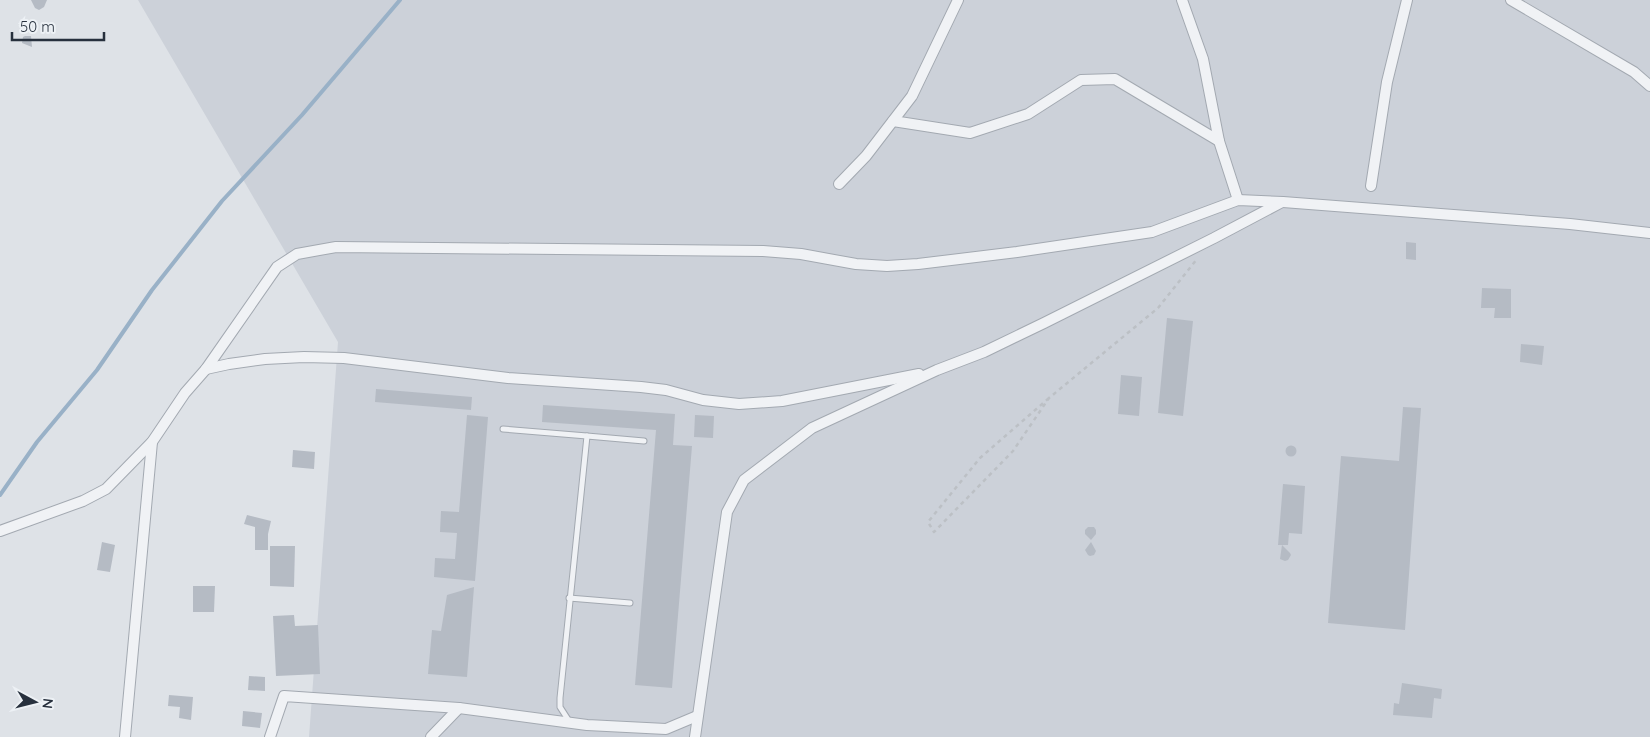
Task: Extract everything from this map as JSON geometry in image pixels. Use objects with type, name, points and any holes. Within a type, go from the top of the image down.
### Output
[{"type":"street","points":[[839,184],[866,156],[912,96],[958,0]]},
{"type":"street","points":[[1182,0],[1203,59],[1219,141],[1238,200]]},
{"type":"street","points":[[1371,186],[1387,82],[1407,0]]},
{"type":"street","points":[[1511,0],[1634,72],[1650,86]]},
{"type":"street","points":[[893,121],[970,133],[1028,114],[1081,80],[1115,79],[1219,141]]},
{"type":"street","points":[[0,532],[11,526],[83,501],[106,489],[152,442],[185,393],[206,369],[277,267],[297,254],[336,246],[762,251],[801,254],[856,264],[887,266],[1017,252],[1152,232],[1238,200],[1570,224],[1650,233]]},
{"type":"street","points":[[695,737],[727,512],[744,480],[812,428],[937,370],[984,352],[1283,202]]},
{"type":"street","points":[[206,369],[266,359],[304,356],[344,358],[508,378],[649,388],[666,390],[703,400],[739,404],[782,401],[937,370]]},
{"type":"street","points":[[125,737],[152,442]]},
{"type":"street","points":[[270,737],[284,696],[458,708],[570,722],[666,729],[697,716]]},
{"type":"street","points":[[431,737],[458,708]]},
{"type":"lane","points":[[502,428],[644,441]]},
{"type":"lane","points":[[570,722],[562,712],[560,698],[587,436]]},
{"type":"lane","points":[[569,598],[630,602]]},
{"type":"path","points":[[1049,398],[1013,451],[934,532],[928,522],[980,458],[1049,398],[1158,308],[1202,254]]},
{"type":"shaded area","points":[[138,0],[1650,0],[1650,737],[309,737],[338,342]]},
{"type":"building","points":[[31,0],[47,0],[44,7],[39,10],[35,8]]},
{"type":"building","points":[[25,36],[31,36],[32,47],[22,43]]},
{"type":"building","points":[[1406,242],[1416,243],[1416,260],[1406,259]]},
{"type":"building","points":[[1482,288],[1511,289],[1511,318],[1494,318],[1495,308],[1481,308]]},
{"type":"building","points":[[1167,318],[1193,321],[1183,416],[1158,413]]},
{"type":"building","points":[[1521,344],[1544,346],[1542,365],[1520,362]]},
{"type":"building","points":[[1121,375],[1142,377],[1139,416],[1118,414]]},
{"type":"building","points":[[376,389],[472,397],[471,410],[375,402]]},
{"type":"building","points":[[543,405],[675,414],[673,445],[692,446],[672,688],[635,685],[656,430],[542,422]]},
{"type":"building","points":[[1403,407],[1421,408],[1405,630],[1328,623],[1341,456],[1399,461]]},
{"type":"building","points":[[467,415],[488,417],[475,581],[434,577],[435,558],[455,559],[457,533],[440,532],[441,511],[459,512]]},
{"type":"building","points":[[695,415],[714,416],[713,438],[694,437]]},
{"type":"building","points":[[1289,446],[1293,446],[1296,451],[1295,455],[1289,456],[1286,453],[1286,449]]},
{"type":"building","points":[[293,450],[315,452],[314,469],[292,467]]},
{"type":"building","points":[[1283,484],[1305,486],[1302,534],[1289,533],[1288,545],[1278,545]]},
{"type":"building","points":[[247,515],[271,521],[268,534],[268,550],[255,550],[255,527],[244,524]]},
{"type":"building","points":[[1088,527],[1094,527],[1096,530],[1096,534],[1091,540],[1085,534],[1085,530]]},
{"type":"building","points":[[102,542],[115,545],[110,572],[97,570]]},
{"type":"building","points":[[1091,542],[1096,551],[1094,555],[1090,556],[1085,550]]},
{"type":"building","points":[[1282,545],[1291,555],[1285,561],[1280,559]]},
{"type":"building","points":[[270,546],[295,546],[294,587],[270,586]]},
{"type":"building","points":[[193,586],[215,586],[214,612],[193,612]]},
{"type":"building","points":[[474,587],[467,677],[428,674],[432,630],[441,631],[447,595]]},
{"type":"building","points":[[294,615],[295,626],[318,625],[320,674],[276,676],[273,616]]},
{"type":"building","points":[[249,676],[265,677],[265,691],[248,690]]},
{"type":"building","points":[[1402,683],[1442,689],[1441,699],[1434,698],[1432,718],[1393,715],[1394,703],[1399,704]]},
{"type":"building","points":[[169,695],[193,697],[191,720],[179,718],[180,707],[168,706]]},
{"type":"building","points":[[243,711],[262,713],[260,728],[242,726]]},
{"type":"waterway","points":[[0,495],[37,442],[97,370],[152,290],[222,201],[302,115],[400,0]]}]
